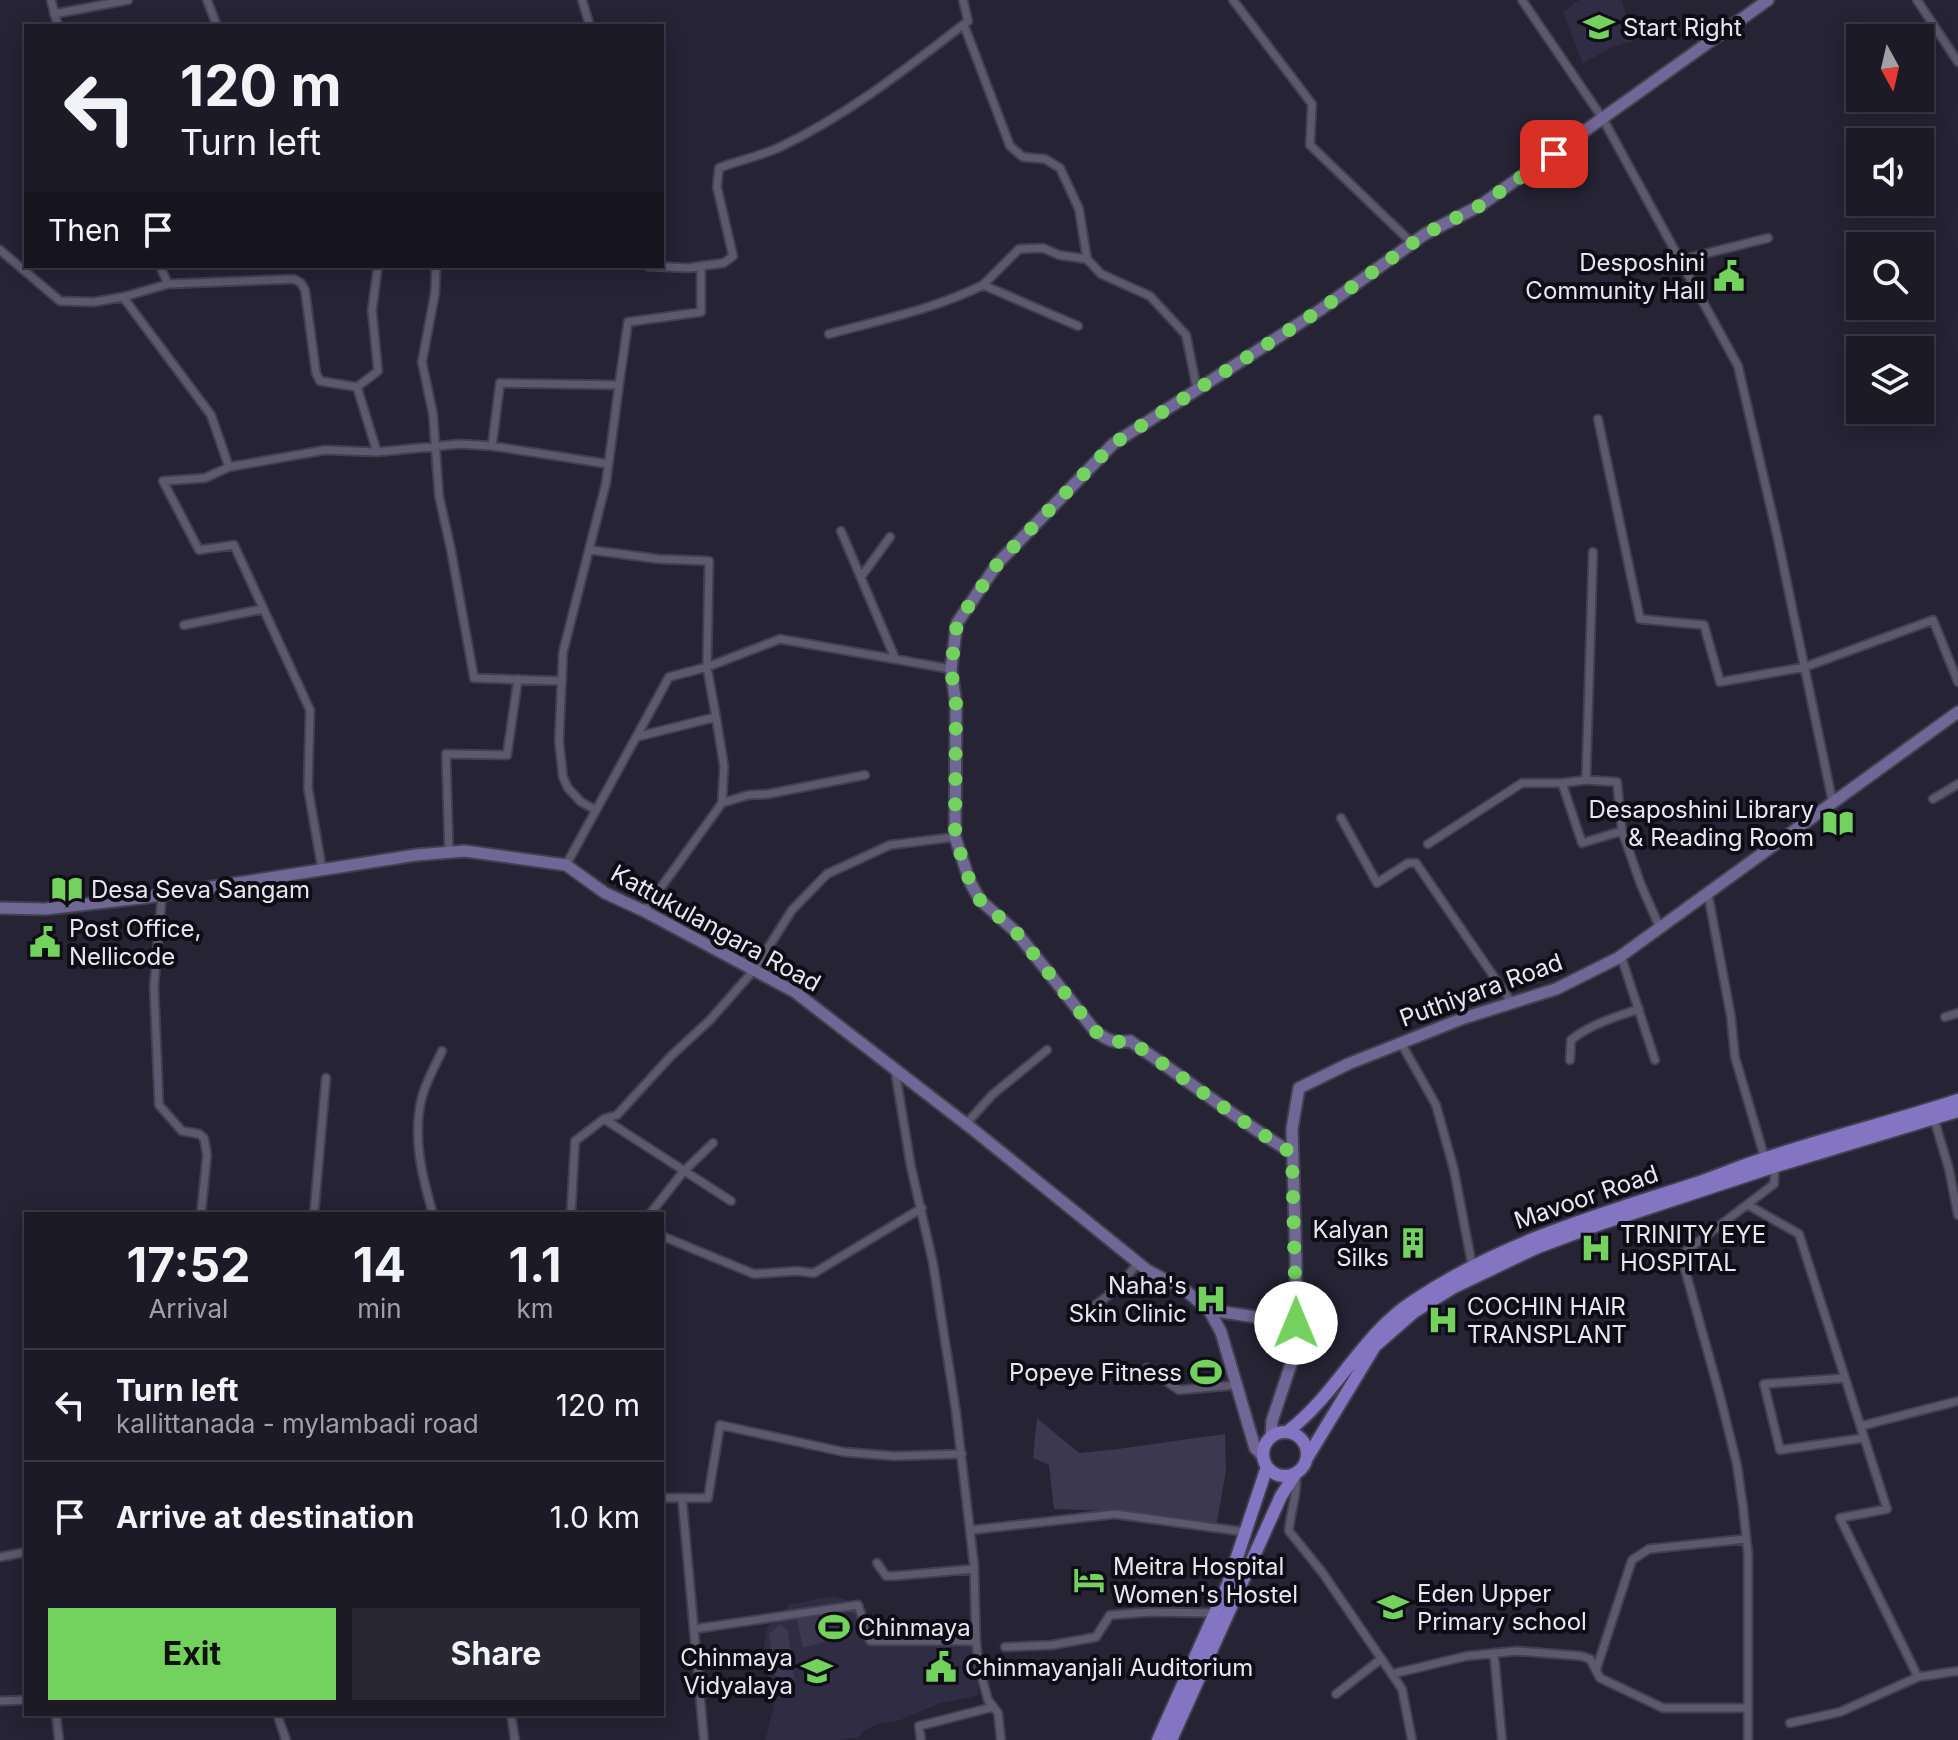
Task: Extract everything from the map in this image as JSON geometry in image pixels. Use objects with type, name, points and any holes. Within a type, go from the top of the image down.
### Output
[{"type":"main road","name":"Mavoor Road","points":[[1271,1438],[1287,1432],[1323,1399],[1377,1329],[1409,1303],[1472,1265],[1562,1227],[1764,1158],[1958,1100]]},
{"type":"main road","name":"Mavoor Road","points":[[1171,1740],[1281,1496],[1375,1346],[1414,1312],[1454,1287],[1538,1247],[1776,1166],[1958,1111]]},
{"type":"main road","points":[[1287,1432],[1301,1439],[1307,1458]]},
{"type":"main road","points":[[1158,1740],[1215,1613],[1246,1532],[1265,1462],[1264,1448],[1271,1438]]},
{"type":"main road","points":[[1265,1462],[1281,1476],[1296,1473]]},
{"type":"street","points":[[51,0],[57,24]]},
{"type":"street","points":[[54,14],[128,0]]},
{"type":"street","points":[[207,0],[216,24]]},
{"type":"street","points":[[582,0],[589,24]]},
{"type":"street","points":[[664,267],[689,268],[724,263],[733,256],[717,187],[719,168],[776,149],[860,103],[968,21],[963,0]]},
{"type":"street","points":[[1233,0],[1312,104],[1310,145],[1412,243]]},
{"type":"street","points":[[1522,0],[1603,119],[1738,366],[1833,804]]},
{"type":"street","points":[[1292,1153],[1242,1123],[1130,1041],[1116,1043],[1095,1031],[1016,932],[980,900],[970,882],[955,837],[956,704],[951,669],[957,623],[998,563],[1113,444],[1320,310],[1412,243],[1481,205],[1768,0]]},
{"type":"street","points":[[1917,0],[1958,62]]},
{"type":"street","points":[[964,25],[1010,146],[1023,157],[1045,159],[1060,168],[1079,209],[1087,259],[1101,274],[1150,296],[1186,335],[1197,389]]},
{"type":"street","points":[[1680,260],[1768,238]]},
{"type":"street","points":[[829,334],[950,299],[983,285],[1019,249],[1043,248],[1059,255],[1087,259]]},
{"type":"street","points":[[0,250],[60,301],[94,302],[168,284],[294,279],[305,290],[316,373],[320,381],[357,387],[378,371],[372,310],[378,268]]},
{"type":"street","points":[[596,810],[575,795],[563,777],[559,741],[563,652],[606,483],[628,322],[701,312],[701,266]]},
{"type":"street","points":[[161,268],[168,284]]},
{"type":"street","points":[[436,268],[435,293],[422,362],[433,414],[439,496],[474,678],[562,681]]},
{"type":"street","points":[[983,285],[1078,326]]},
{"type":"street","points":[[123,297],[211,415],[229,467]]},
{"type":"street","points":[[492,446],[500,383],[619,385]]},
{"type":"street","points":[[357,387],[377,452]]},
{"type":"street","points":[[1598,419],[1640,619],[1704,625],[1720,682],[1805,667],[1933,620],[1958,682]]},
{"type":"street","points":[[322,869],[308,788],[310,710],[234,545],[199,550],[163,481],[205,478],[229,467],[325,450],[377,452],[460,444],[608,464]]},
{"type":"street","points":[[841,531],[895,658]]},
{"type":"street","points":[[861,577],[890,537]]},
{"type":"street","points":[[590,550],[659,559],[709,561],[707,667],[724,766],[722,803],[644,911]]},
{"type":"street","points":[[1586,780],[1593,552]]},
{"type":"street","points":[[184,625],[263,609]]},
{"type":"street","points":[[566,865],[669,677],[707,667],[780,639],[951,669]]},
{"type":"street","points":[[449,852],[446,754],[507,755],[518,679]]},
{"type":"street","name":"Puthiyara Road","points":[[1271,1438],[1272,1421],[1295,1352],[1292,1129],[1299,1088],[1401,1043],[1556,989],[1621,956],[1958,712]]},
{"type":"street","points":[[636,737],[716,717]]},
{"type":"street","points":[[722,803],[748,795],[865,775]]},
{"type":"street","points":[[1428,844],[1522,783],[1617,782],[1622,831],[1660,928]]},
{"type":"street","points":[[1562,783],[1582,843],[1622,831]]},
{"type":"street","points":[[1933,799],[1958,784]]},
{"type":"street","points":[[1341,818],[1377,883],[1408,863],[1416,863],[1512,1003]]},
{"type":"street","points":[[571,1212],[575,1141],[604,1119],[617,1115],[671,1056],[710,1020],[754,970],[792,910],[827,874],[890,845],[955,837]]},
{"type":"street","name":"Kattukulangara Road","points":[[0,908],[45,909],[162,895],[449,852],[465,851],[566,865],[605,893],[795,992],[966,1124],[1138,1263],[1186,1291],[1209,1310],[1221,1332],[1255,1448],[1265,1462]]},
{"type":"street","points":[[1708,894],[1731,1017],[1735,1057],[1764,1158],[1776,1166],[1774,1184],[1681,1255],[1702,1323],[1737,1465],[1749,1595],[1748,1740]]},
{"type":"street","points":[[162,895],[154,986],[159,1105],[182,1131],[204,1138],[207,1155],[201,1212]]},
{"type":"street","points":[[1621,956],[1655,1060]]},
{"type":"street","points":[[1570,1060],[1571,1040],[1579,1034],[1596,1024],[1639,1009]]},
{"type":"street","points":[[1945,1017],[1958,1013]]},
{"type":"street","points":[[1401,1043],[1436,1105],[1454,1170],[1472,1265]]},
{"type":"street","points":[[966,1124],[992,1095],[1047,1050]]},
{"type":"street","points":[[432,1212],[422,1174],[418,1133],[422,1096],[442,1051]]},
{"type":"street","points":[[894,1068],[944,1330],[962,1454],[974,1569],[976,1641],[985,1689],[998,1713],[1001,1740]]},
{"type":"street","points":[[314,1212],[326,1078]]},
{"type":"street","points":[[604,1119],[731,1201]]},
{"type":"street","points":[[1934,1119],[1949,1169],[1958,1215]]},
{"type":"street","points":[[652,1212],[683,1172],[713,1143]]},
{"type":"street","points":[[1748,1205],[1799,1234],[1887,1509],[1840,1518],[1918,1677]]},
{"type":"street","points":[[664,1237],[754,1274],[814,1273],[922,1208]]},
{"type":"street","points":[[1083,1312],[1096,1306],[1120,1285],[1138,1263]]},
{"type":"street","points":[[1209,1310],[1296,1323]]},
{"type":"street","points":[[1147,1368],[1179,1390],[1237,1385]]},
{"type":"street","points":[[1845,1378],[1764,1384],[1780,1450],[1864,1438]]},
{"type":"street","points":[[1861,1426],[1958,1401]]},
{"type":"street","points":[[664,1498],[708,1498],[720,1425],[844,1452],[894,1456],[962,1454]]},
{"type":"street","points":[[1296,1473],[1295,1507],[1289,1531],[1322,1572],[1402,1689],[1412,1740]]},
{"type":"street","points":[[682,1498],[704,1740]]},
{"type":"street","points":[[971,1530],[1115,1514],[1246,1532]]},
{"type":"street","points":[[1596,1670],[1632,1560],[1640,1552],[1746,1539]]},
{"type":"street","points":[[0,1557],[24,1552]]},
{"type":"street","points":[[877,1563],[886,1576],[974,1569]]},
{"type":"street","points":[[694,1629],[858,1605],[870,1641],[976,1641]]},
{"type":"street","points":[[1005,1647],[1052,1645],[1096,1637],[1110,1615],[1215,1613]]},
{"type":"street","points":[[1392,1674],[1467,1656],[1494,1653],[1517,1651],[1581,1656],[1590,1659],[1600,1678],[1663,1708],[1747,1708]]},
{"type":"street","points":[[1494,1653],[1502,1740]]},
{"type":"street","points":[[1336,1694],[1381,1659]]},
{"type":"street","points":[[1790,1723],[1840,1712],[1918,1677],[1958,1671]]},
{"type":"street","points":[[0,1701],[24,1700]]},
{"type":"street","points":[[921,1740],[919,1726],[993,1707]]},
{"type":"street","points":[[56,1716],[59,1740]]},
{"type":"street","points":[[278,1716],[286,1740]]},
{"type":"street","points":[[511,1716],[515,1740]]},
{"type":"shaded area","name":"Start Right","points":[[1579,0],[1622,0],[1633,41],[1610,48],[1583,64],[1563,12]]},
{"type":"shaded area","points":[[1037,1418],[1079,1453],[1225,1434],[1226,1471],[1216,1527],[1109,1511],[1054,1509],[1049,1465],[1033,1458]]},
{"type":"shaded area","name":"Eden Upper Primary school","points":[[1396,1590],[1410,1613],[1390,1625],[1376,1602]]},
{"type":"shaded area","points":[[834,1596],[847,1600],[863,1624],[875,1628],[932,1626],[970,1638],[979,1695],[938,1704],[898,1721],[878,1724],[859,1737],[841,1740],[765,1740],[774,1705],[764,1650],[768,1626],[791,1604]]},
{"type":"shaded area","name":"Chinmaya","points":[[839,1603],[845,1635],[828,1639],[821,1606]]},
{"type":"shaded area","points":[[816,1607],[824,1642],[803,1648],[795,1610]]},
{"type":"shaded area","points":[[780,1624],[788,1631],[796,1692],[777,1689],[769,1634]]},
{"type":"place","name":"Start Right","points":[[1599,27]]},
{"type":"place","name":"Desposhini Community Hall","points":[[1729,276]]},
{"type":"place","name":"Desaposhini Library & Reading Room","points":[[1838,823]]},
{"type":"place","name":"Desa Seva Sangam","points":[[67,889]]},
{"type":"place","name":"Post Office, Nellicode","points":[[45,942]]},
{"type":"place","name":"Kalyan Silks","points":[[1413,1243]]},
{"type":"place","name":"TRINITY EYE HOSPITAL","points":[[1596,1248]]},
{"type":"place","name":"Naha's Skin Clinic","points":[[1211,1299]]},
{"type":"place","name":"COCHIN HAIR TRANSPLANT","points":[[1443,1320]]},
{"type":"place","name":"Popeye Fitness","points":[[1206,1372]]},
{"type":"place","name":"Meitra Hospital Women's Hostel","points":[[1089,1580]]},
{"type":"place","name":"Eden Upper Primary school","points":[[1393,1607]]},
{"type":"place","name":"Chinmaya","points":[[834,1627]]},
{"type":"place","name":"Chinmayanjali Auditorium","points":[[941,1667]]},
{"type":"place","name":"Chinmaya Vidyalaya","points":[[817,1671]]},
{"type":"route","points":[[1296,1323],[1292,1153],[1242,1123],[1130,1041],[1116,1043],[1095,1031],[1016,932],[980,900],[970,882],[955,837],[956,704],[951,669],[957,623],[998,563],[1113,444],[1320,310],[1425,234],[1481,205],[1554,154]]}]
